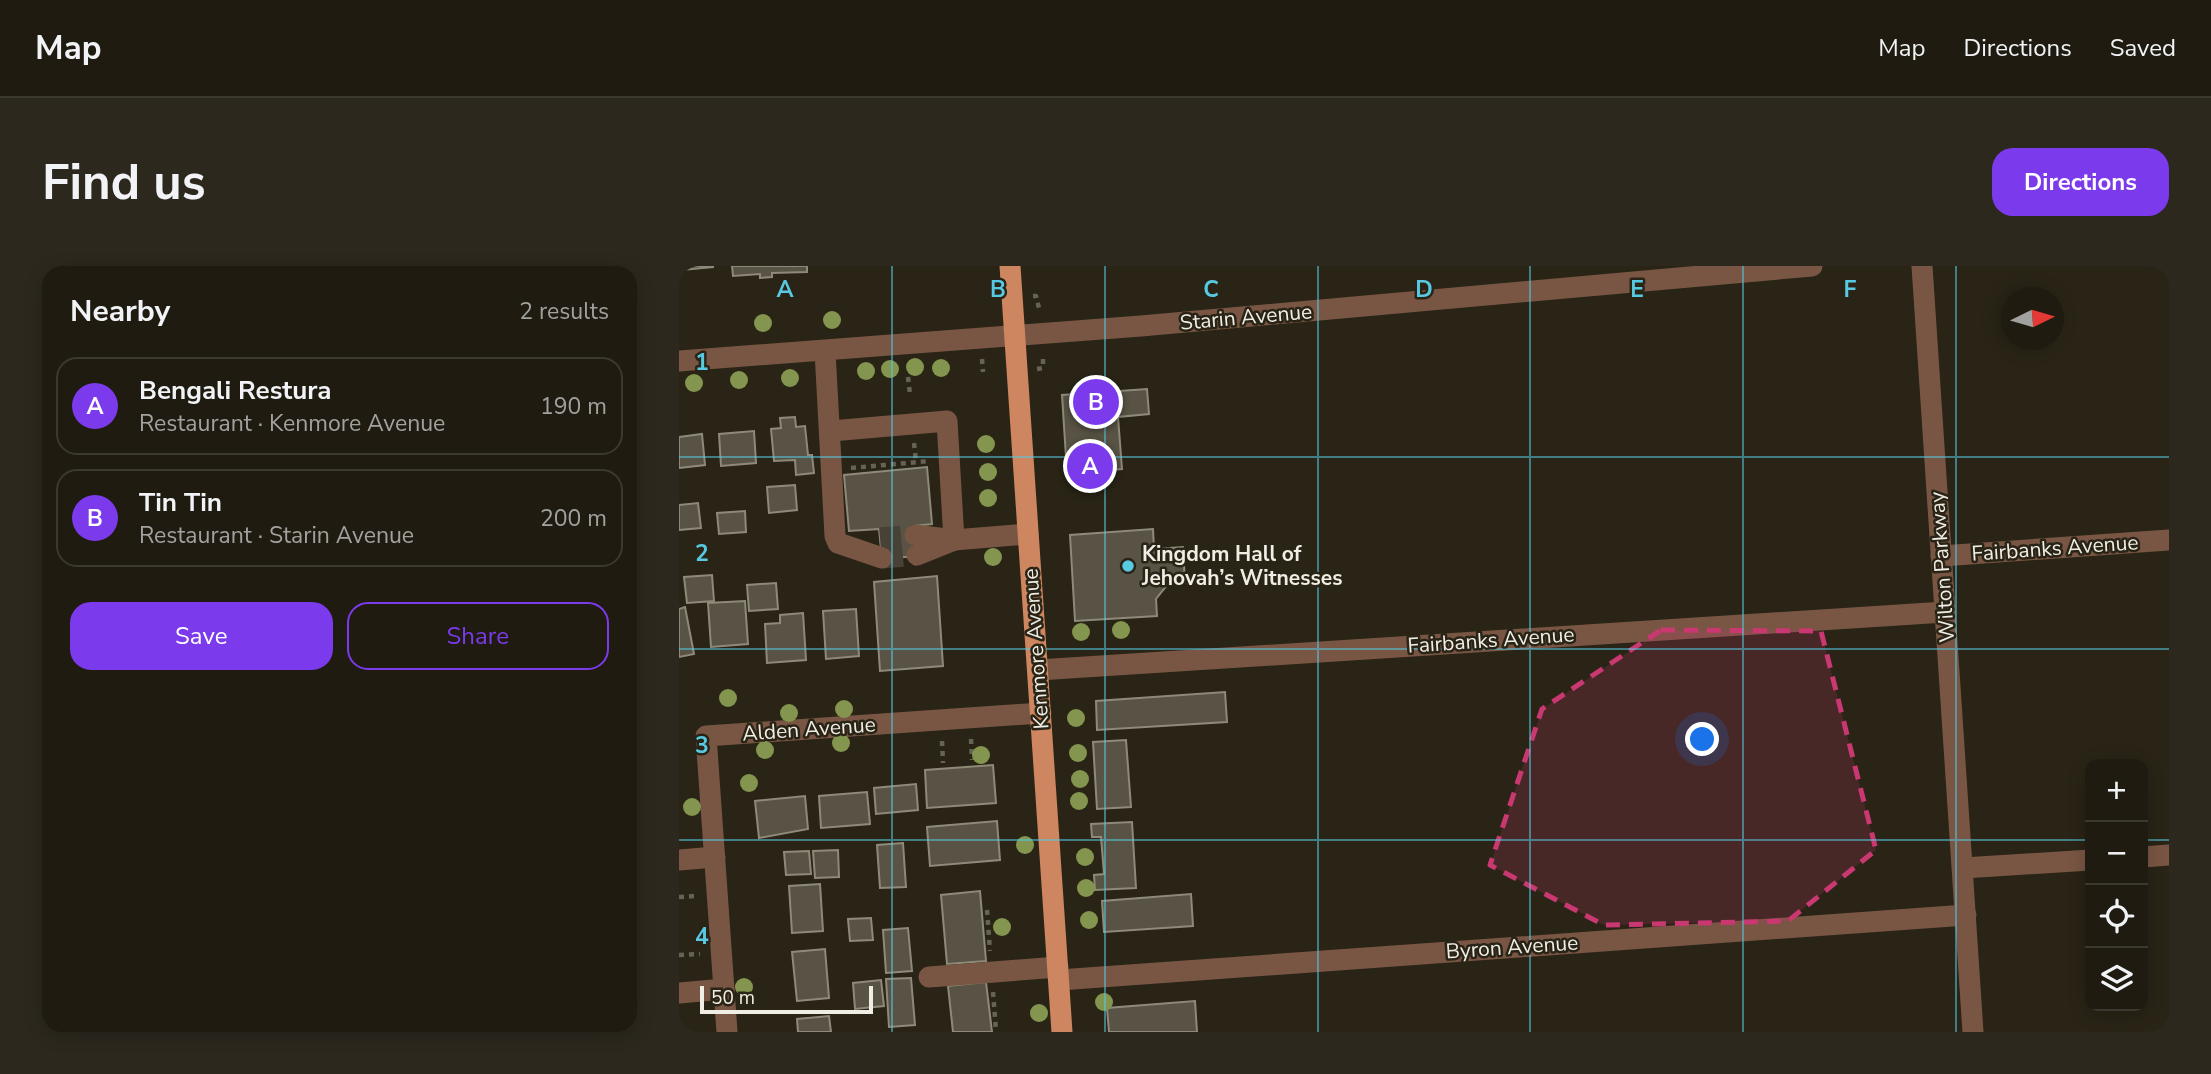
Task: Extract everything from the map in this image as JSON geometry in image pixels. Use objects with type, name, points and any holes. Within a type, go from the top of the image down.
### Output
[{"type":"main road","name":"Kenmore Avenue","points":[[1010,266],[1062,1032]]},
{"type":"street","name":"Starin Avenue","points":[[679,362],[1014,336],[1812,266]]},
{"type":"street","name":"Wilton Parkway","points":[[1921,266],[1966,915]]},
{"type":"street","points":[[825,351],[831,431],[829,469],[835,536],[838,543],[860,551],[881,548]]},
{"type":"street","points":[[831,431],[947,421],[954,540]]},
{"type":"street","points":[[916,545],[1028,534]]},
{"type":"street","name":"Fairbanks Avenue","points":[[1941,556],[2169,540]]},
{"type":"street","name":"Fairbanks Avenue","points":[[1038,670],[1945,612]]},
{"type":"street","name":"Alden Avenue","points":[[727,1032],[706,736],[1041,713]]},
{"type":"street","points":[[2148,857],[2169,855]]},
{"type":"street","points":[[679,860],[715,857]]},
{"type":"street","points":[[1963,868],[2085,860]]},
{"type":"street","points":[[1966,915],[1973,1032]]},
{"type":"street","name":"Byron Avenue","points":[[929,977],[1058,973],[1966,915]]},
{"type":"street","points":[[679,993],[724,989]]},
{"type":"path","points":[[1036,296],[1039,308]]},
{"type":"path","points":[[1043,354],[1043,369]]},
{"type":"path","points":[[982,358],[985,373],[994,372]]},
{"type":"path","points":[[908,377],[909,394]]},
{"type":"path","points":[[913,439],[916,462]]},
{"type":"path","points":[[838,469],[932,461]]},
{"type":"path","points":[[970,730],[972,760]]},
{"type":"path","points":[[941,732],[943,763]]},
{"type":"path","points":[[679,897],[692,896]]},
{"type":"path","points":[[679,955],[697,954]]},
{"type":"highlighted area","points":[[1661,630],[1821,631],[1876,850],[1788,921],[1604,925],[1490,865],[1542,709]]},
{"type":"building","points":[[681,266],[713,266],[713,267],[682,270]]},
{"type":"building","points":[[732,266],[807,266],[807,272],[772,273],[772,277],[760,278],[760,274],[733,276]]},
{"type":"building","points":[[1147,389],[1149,414],[1118,417],[1122,469],[1067,473],[1062,395]]},
{"type":"building","points":[[795,417],[796,427],[805,426],[808,455],[812,455],[814,473],[796,475],[795,460],[774,461],[771,429],[781,428],[780,418]]},
{"type":"building","points":[[754,431],[756,463],[721,466],[719,434]]},
{"type":"building","points":[[702,434],[705,465],[679,468],[679,437]]},
{"type":"building","points":[[927,467],[932,524],[914,526],[917,556],[882,559],[879,529],[849,531],[844,475]]},
{"type":"building","points":[[795,485],[797,510],[769,513],[767,487]]},
{"type":"building","points":[[698,503],[701,528],[679,530],[679,505]]},
{"type":"building","points":[[745,511],[746,532],[719,534],[717,513]]},
{"type":"building","name":"Kingdom Hall of Jehovah’s Witnesses","points":[[1153,529],[1154,549],[1183,547],[1185,583],[1168,584],[1156,599],[1157,616],[1075,621],[1070,535]]},
{"type":"building","points":[[712,575],[714,601],[687,603],[684,577]]},
{"type":"building","points":[[937,576],[943,666],[880,671],[874,582]]},
{"type":"building","points":[[776,583],[778,609],[749,611],[747,585]]},
{"type":"building","points":[[745,601],[748,644],[711,647],[708,603]]},
{"type":"building","points":[[685,607],[694,654],[679,657],[679,609]]},
{"type":"building","points":[[856,609],[859,656],[826,659],[823,611]]},
{"type":"building","points":[[803,613],[806,660],[767,663],[765,624],[780,623],[780,615]]},
{"type":"building","points":[[1225,692],[1227,722],[1097,730],[1096,701]]},
{"type":"building","points":[[1126,740],[1131,807],[1097,809],[1093,742]]},
{"type":"building","points":[[993,765],[996,803],[927,808],[925,770]]},
{"type":"building","points":[[916,784],[918,810],[876,814],[874,788]]},
{"type":"building","points":[[867,792],[870,824],[821,828],[819,796]]},
{"type":"building","points":[[805,796],[808,829],[759,838],[755,801]]},
{"type":"building","points":[[997,821],[1000,860],[930,866],[927,827]]},
{"type":"building","points":[[1132,822],[1136,888],[1095,890],[1094,875],[1104,874],[1101,837],[1092,837],[1091,824]]},
{"type":"building","points":[[903,843],[906,887],[880,888],[877,845]]},
{"type":"building","points":[[838,850],[839,877],[815,878],[813,851]]},
{"type":"building","points":[[809,851],[811,874],[786,875],[784,852]]},
{"type":"building","points":[[820,884],[823,931],[792,933],[789,886]]},
{"type":"building","points":[[980,891],[986,961],[947,964],[941,895]]},
{"type":"building","points":[[1191,894],[1193,926],[1104,932],[1102,901]]},
{"type":"building","points":[[871,918],[873,940],[850,941],[848,919]]},
{"type":"building","points":[[908,928],[912,971],[886,973],[883,930]]},
{"type":"building","points":[[825,949],[829,998],[797,1001],[792,952]]},
{"type":"building","points":[[911,978],[915,1025],[889,1027],[886,979]]},
{"type":"building","points":[[881,980],[884,1006],[855,1009],[853,983]]},
{"type":"building","points":[[986,982],[992,1032],[953,1032],[948,986]]},
{"type":"building","points":[[1195,1001],[1197,1032],[1109,1032],[1107,1008]]},
{"type":"building","points":[[829,1016],[831,1032],[798,1032],[797,1019]]},
{"type":"tunnel","points":[[880,538],[915,535]]},
{"type":"tunnel","points":[[882,558],[917,555]]},
{"type":"place","name":"Tin Tin","points":[[1096,402]]},
{"type":"place","name":"Bengali Restura","points":[[1090,466]]},
{"type":"place","name":"Kingdom Hall of Jehovah’s Witnesses","points":[[1128,566]]}]
